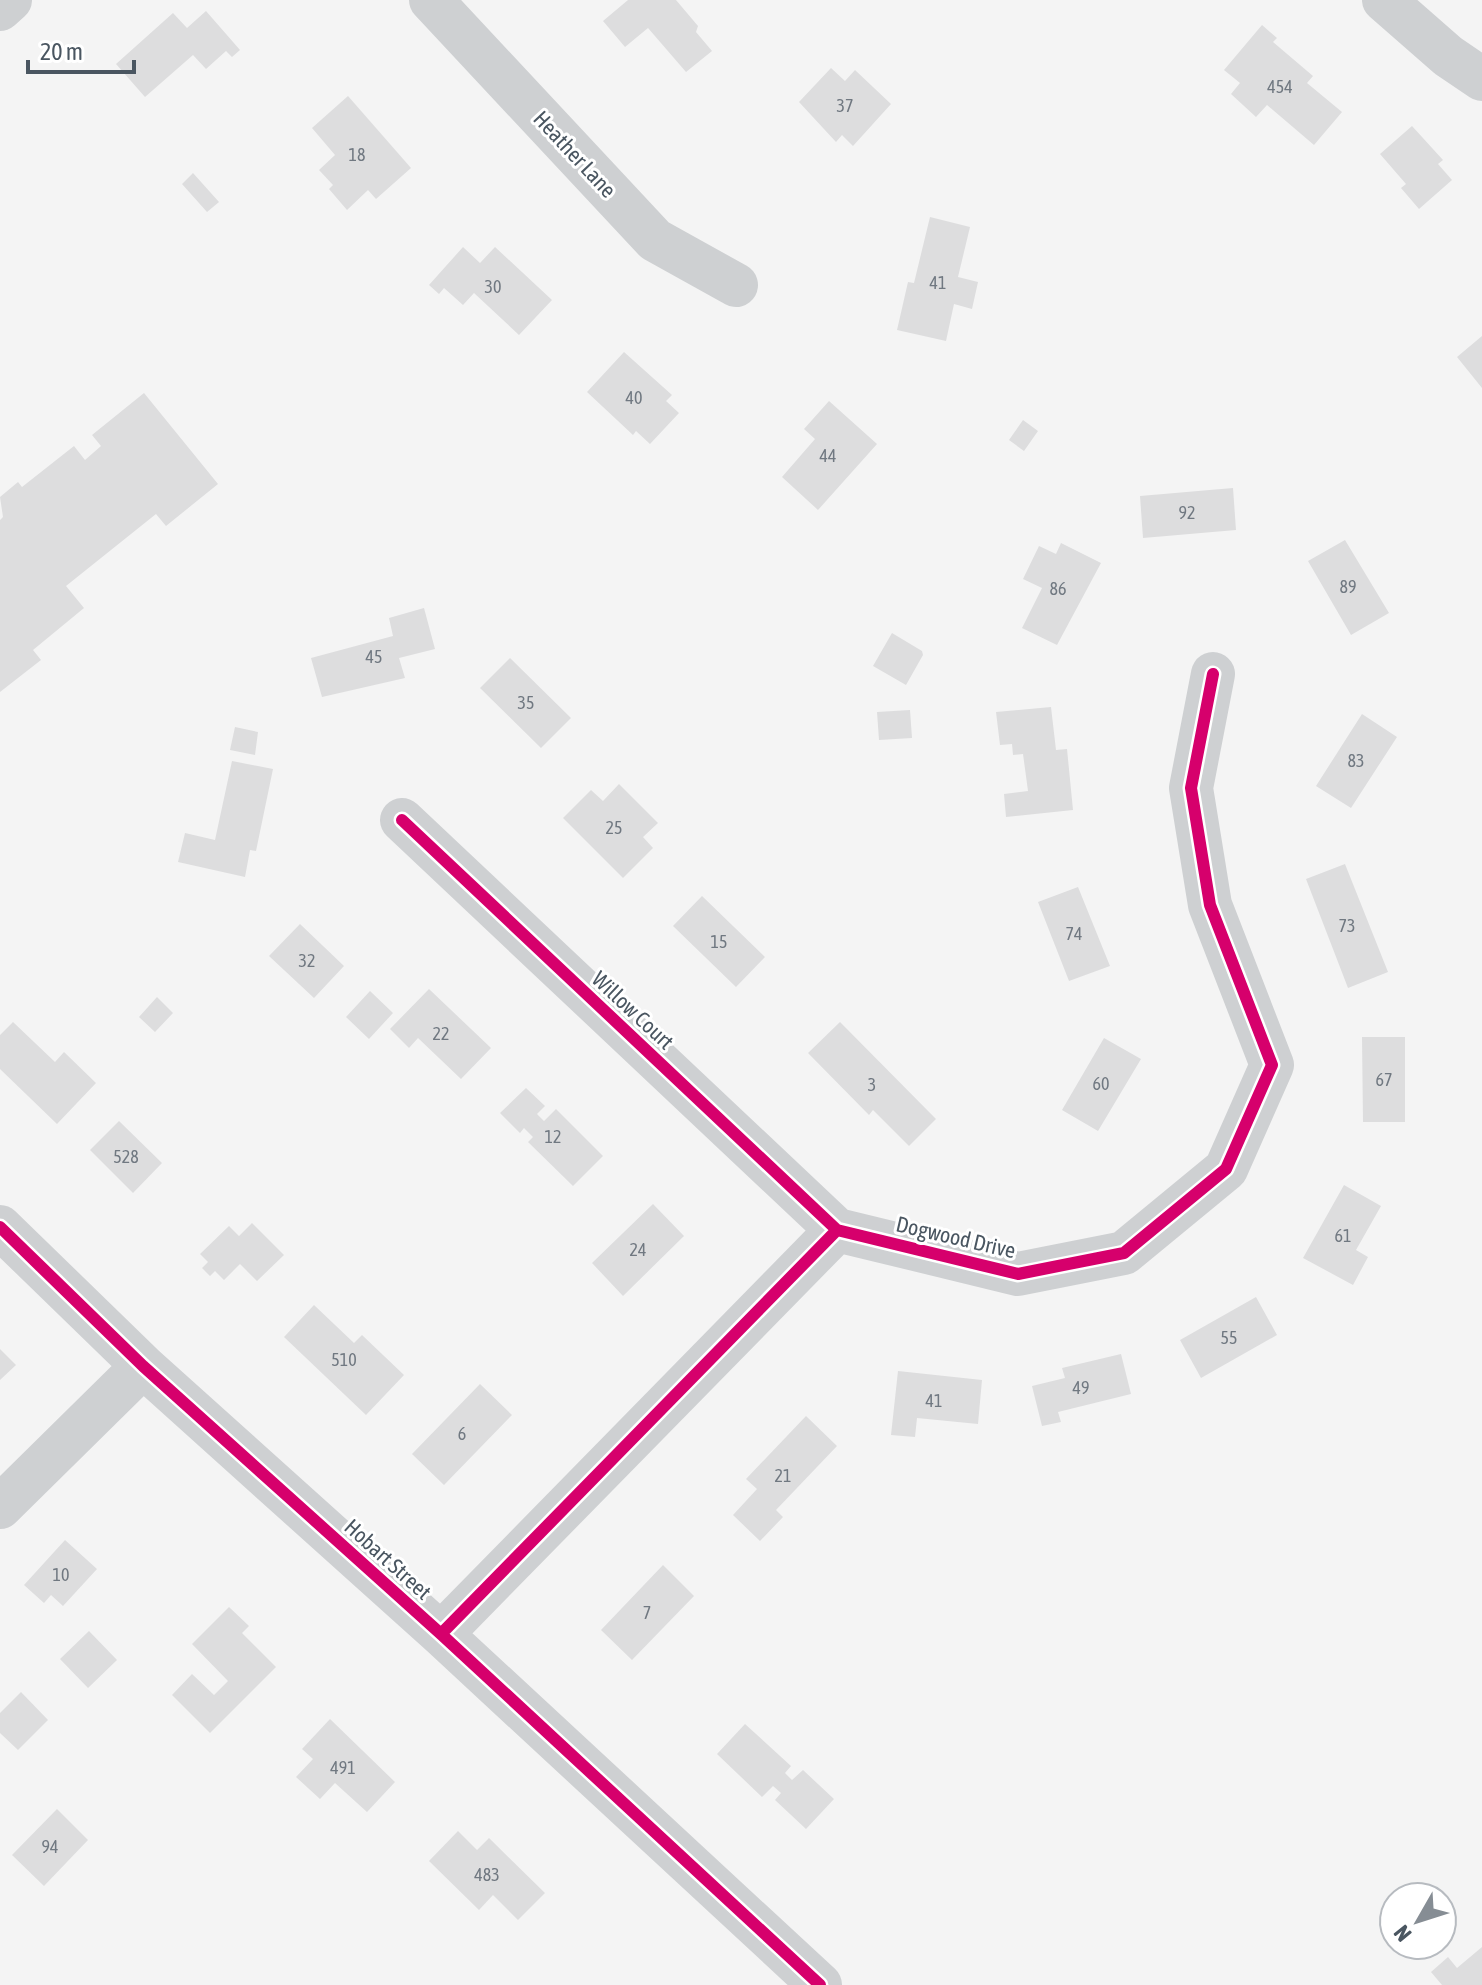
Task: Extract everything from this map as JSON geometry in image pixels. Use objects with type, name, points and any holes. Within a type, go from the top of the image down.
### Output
[{"type":"street","points":[[0,9],[10,0]]},
{"type":"street","name":"Heather Lane","points":[[431,0],[655,240],[736,285]]},
{"type":"street","points":[[1384,0],[1448,56],[1482,79]]},
{"type":"street","name":"Dogwood Drive","points":[[837,1230],[1018,1274],[1124,1253],[1226,1169],[1272,1065],[1210,905],[1191,788],[1213,674]]},
{"type":"street","name":"Willow Court","points":[[402,820],[837,1230]]},
{"type":"street","name":"Hobart Street","points":[[0,1227],[143,1366],[441,1634],[820,1985]]},
{"type":"street","points":[[441,1634],[837,1230]]},
{"type":"street","points":[[0,1507],[143,1366]]},
{"type":"building","points":[[628,0],[676,0],[698,26],[696,32],[712,51],[686,72],[648,28],[625,47],[603,21]]},
{"type":"building","points":[[206,11],[240,50],[232,57],[226,51],[206,69],[193,55],[145,97],[116,64],[173,13],[187,28]]},
{"type":"building","points":[[1262,25],[1277,38],[1273,42],[1313,76],[1307,83],[1342,112],[1314,145],[1267,105],[1256,117],[1231,94],[1240,83],[1224,70]]},
{"type":"building","points":[[831,68],[845,81],[855,70],[891,104],[853,146],[842,135],[836,142],[799,102]]},
{"type":"building","points":[[348,96],[411,168],[376,199],[368,190],[347,210],[329,189],[333,185],[319,170],[335,155],[312,128]]},
{"type":"building","points":[[1412,126],[1443,160],[1438,164],[1452,180],[1419,209],[1401,188],[1406,184],[1380,154]]},
{"type":"building","points":[[193,173],[219,202],[207,212],[182,184]]},
{"type":"building","points":[[930,217],[970,227],[958,277],[978,282],[972,309],[954,304],[946,341],[897,330],[908,282],[914,283]]},
{"type":"building","points":[[463,247],[480,263],[495,247],[552,300],[519,335],[474,293],[463,305],[444,288],[439,294],[429,285]]},
{"type":"building","points":[[1482,336],[1482,388],[1457,357]]},
{"type":"building","points":[[624,352],[672,395],[666,401],[679,413],[650,444],[636,431],[633,435],[587,392]]},
{"type":"building","points":[[144,393],[218,484],[166,526],[156,514],[66,586],[84,608],[33,650],[41,660],[0,692],[0,520],[3,517],[0,497],[18,482],[22,487],[74,446],[85,460],[101,446],[92,435]]},
{"type":"building","points":[[829,401],[877,444],[818,510],[782,477],[815,439],[804,429]]},
{"type":"building","points":[[1023,420],[1038,431],[1024,451],[1009,440]]},
{"type":"building","points":[[1233,488],[1236,530],[1143,538],[1140,496]]},
{"type":"building","points":[[1345,540],[1389,613],[1351,635],[1308,561]]},
{"type":"building","points":[[1061,543],[1101,563],[1057,645],[1022,628],[1042,588],[1023,579],[1039,546],[1056,554]]},
{"type":"building","points":[[424,608],[435,649],[399,658],[405,678],[322,697],[311,658],[393,636],[389,618]]},
{"type":"building","points":[[892,633],[922,651],[923,655],[906,685],[873,666]]},
{"type":"building","points":[[510,658],[571,718],[541,748],[480,688]]},
{"type":"building","points":[[1051,707],[1056,750],[1067,749],[1073,810],[1006,817],[1004,794],[1028,791],[1023,754],[1013,755],[1012,744],[1000,745],[996,712]]},
{"type":"building","points":[[910,710],[912,738],[879,740],[877,712]]},
{"type":"building","points":[[1362,714],[1397,737],[1351,808],[1316,786]]},
{"type":"building","points":[[235,727],[258,732],[255,755],[230,750]]},
{"type":"building","points":[[232,761],[273,769],[256,851],[250,850],[245,877],[178,862],[185,833],[215,840]]},
{"type":"building","points":[[619,784],[658,823],[643,837],[653,848],[623,878],[563,818],[591,790],[603,801]]},
{"type":"building","points":[[1345,864],[1388,972],[1348,988],[1306,879]]},
{"type":"building","points":[[1078,887],[1110,966],[1069,981],[1038,902]]},
{"type":"building","points":[[702,896],[765,957],[736,987],[673,926]]},
{"type":"building","points":[[300,924],[344,966],[314,998],[269,956]]},
{"type":"building","points":[[429,989],[491,1048],[461,1079],[418,1038],[409,1048],[390,1029]]},
{"type":"building","points":[[370,991],[393,1013],[369,1039],[346,1017]]},
{"type":"building","points":[[157,997],[173,1013],[155,1032],[139,1017]]},
{"type":"building","points":[[13,1022],[55,1062],[64,1052],[96,1083],[57,1124],[0,1069],[0,1035]]},
{"type":"building","points":[[840,1022],[936,1119],[909,1146],[873,1110],[869,1115],[808,1053]]},
{"type":"building","points":[[1362,1037],[1405,1037],[1405,1122],[1363,1122]]},
{"type":"building","points":[[1104,1038],[1141,1059],[1098,1131],[1062,1110]]},
{"type":"building","points":[[526,1088],[545,1106],[537,1114],[544,1121],[556,1109],[603,1156],[573,1186],[528,1142],[533,1137],[524,1128],[520,1133],[500,1113]]},
{"type":"building","points":[[119,1121],[162,1163],[133,1193],[90,1150]]},
{"type":"building","points":[[1344,1185],[1381,1206],[1356,1250],[1368,1257],[1353,1285],[1303,1258]]},
{"type":"building","points":[[653,1204],[684,1236],[623,1296],[592,1263]]},
{"type":"building","points":[[252,1223],[284,1255],[257,1281],[240,1264],[224,1280],[215,1271],[210,1276],[202,1268],[208,1262],[200,1254],[229,1226],[239,1236]]},
{"type":"building","points":[[1256,1297],[1277,1335],[1201,1378],[1180,1340]]},
{"type":"building","points":[[314,1305],[354,1343],[362,1335],[404,1375],[366,1415],[284,1337]]},
{"type":"building","points":[[0,1349],[16,1365],[0,1380]]},
{"type":"building","points":[[1121,1354],[1131,1394],[1058,1412],[1061,1422],[1042,1426],[1032,1386],[1065,1378],[1062,1368]]},
{"type":"building","points":[[898,1371],[982,1380],[978,1424],[917,1418],[915,1437],[891,1435]]},
{"type":"building","points":[[480,1384],[512,1415],[444,1485],[412,1454]]},
{"type":"building","points":[[806,1416],[837,1446],[776,1510],[783,1517],[760,1541],[733,1515],[757,1489],[746,1479]]},
{"type":"building","points":[[65,1540],[97,1569],[63,1606],[51,1595],[44,1603],[24,1585]]},
{"type":"building","points":[[663,1565],[694,1596],[632,1660],[601,1630]]},
{"type":"building","points":[[229,1607],[249,1626],[242,1633],[276,1667],[210,1733],[172,1695],[192,1674],[214,1695],[228,1681],[192,1644]]},
{"type":"building","points":[[89,1631],[117,1660],[88,1688],[60,1659]]},
{"type":"building","points":[[21,1692],[48,1720],[18,1750],[0,1733],[0,1713]]},
{"type":"building","points":[[330,1719],[395,1782],[367,1812],[335,1783],[320,1799],[296,1777],[313,1759],[302,1749]]},
{"type":"building","points":[[745,1724],[791,1766],[785,1773],[792,1780],[803,1770],[834,1799],[806,1829],[775,1800],[781,1793],[773,1786],[762,1797],[717,1754]]},
{"type":"building","points":[[57,1809],[88,1840],[44,1886],[12,1855]]},
{"type":"building","points":[[458,1831],[477,1850],[489,1838],[545,1893],[518,1920],[493,1895],[479,1910],[429,1861]]},
{"type":"building","points":[[1482,1947],[1482,1985],[1442,1985],[1431,1972],[1443,1961],[1451,1961],[1457,1968]]},
{"type":"cycle path","points":[[441,1634],[837,1230],[1018,1274],[1124,1253],[1226,1169],[1272,1065],[1210,905],[1191,788],[1213,674]]},
{"type":"cycle path","points":[[402,820],[837,1230]]},
{"type":"cycle path","points":[[0,1227],[143,1366],[441,1634],[820,1985]]}]
